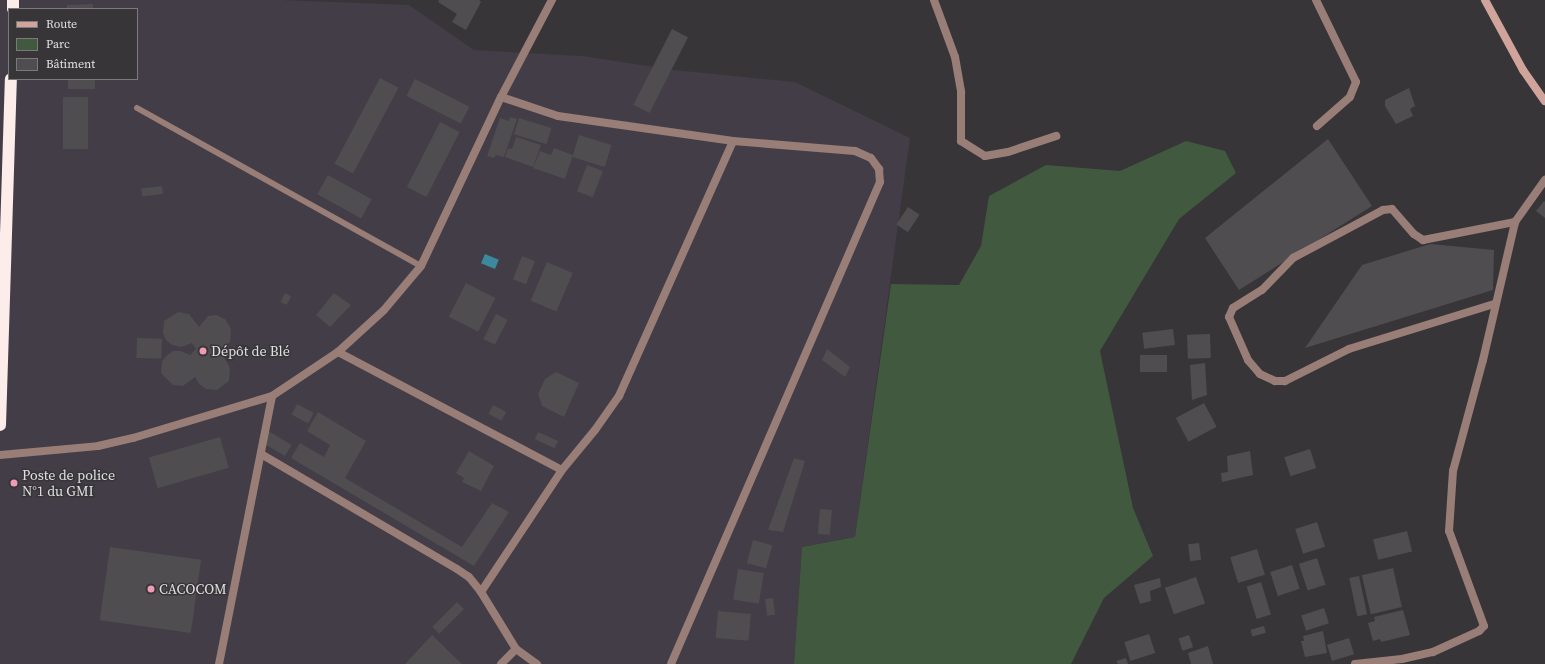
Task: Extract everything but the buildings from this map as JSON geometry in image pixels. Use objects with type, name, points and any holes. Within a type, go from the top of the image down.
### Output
[{"type":"highway","points":[[0,424],[11,80]]},
{"type":"street","points":[[0,455],[98,446],[133,438],[272,396],[338,352],[384,310],[421,266],[501,97],[552,0]]},
{"type":"street","points":[[934,0],[955,57],[961,92],[961,141],[985,156],[1008,152],[1056,136]]},
{"type":"street","points":[[1316,0],[1356,82],[1350,97],[1317,126]]},
{"type":"street","points":[[1485,0],[1523,70],[1545,101]]},
{"type":"street","points":[[501,97],[558,116],[733,141],[855,151],[871,158],[879,169],[880,182],[671,664]]},
{"type":"street","points":[[481,592],[562,470],[595,430],[619,396],[733,141]]},
{"type":"street","points":[[1355,664],[1402,659],[1432,652],[1479,631],[1484,626],[1449,531],[1453,471],[1483,360],[1494,304],[1515,222],[1545,180]]},
{"type":"street","points":[[1494,304],[1349,349],[1284,381],[1275,381],[1260,374],[1248,360],[1229,317],[1233,308],[1262,290],[1292,258],[1383,210],[1392,209],[1414,234],[1423,240],[1515,222]]},
{"type":"street","points":[[338,352],[562,470]]},
{"type":"street","points":[[219,664],[272,396]]},
{"type":"street","points":[[261,454],[468,577],[481,592],[516,650],[537,664]]},
{"type":"street","points":[[501,664],[516,650]]},
{"type":"lane","points":[[137,108],[421,266]]},
{"type":"shaded area","points":[[0,0],[282,0],[409,5],[474,50],[582,56],[675,70],[795,82],[910,138],[855,537],[802,547],[794,664],[0,664]]},
{"type":"green space","points":[[1186,141],[1225,151],[1236,173],[1179,219],[1100,351],[1133,508],[1153,556],[1104,598],[1071,664],[794,664],[802,547],[855,537],[891,284],[959,285],[981,246],[989,196],[1046,165],[1120,171]]},
{"type":"water","points":[[485,254],[499,260],[495,269],[481,263]]},
{"type":"place","name":"Dépôt de Blé","points":[[203,351]]},
{"type":"place","name":"Poste de police N°1 du GMI","points":[[14,483]]},
{"type":"place","name":"CACOCOM","points":[[151,589]]}]
